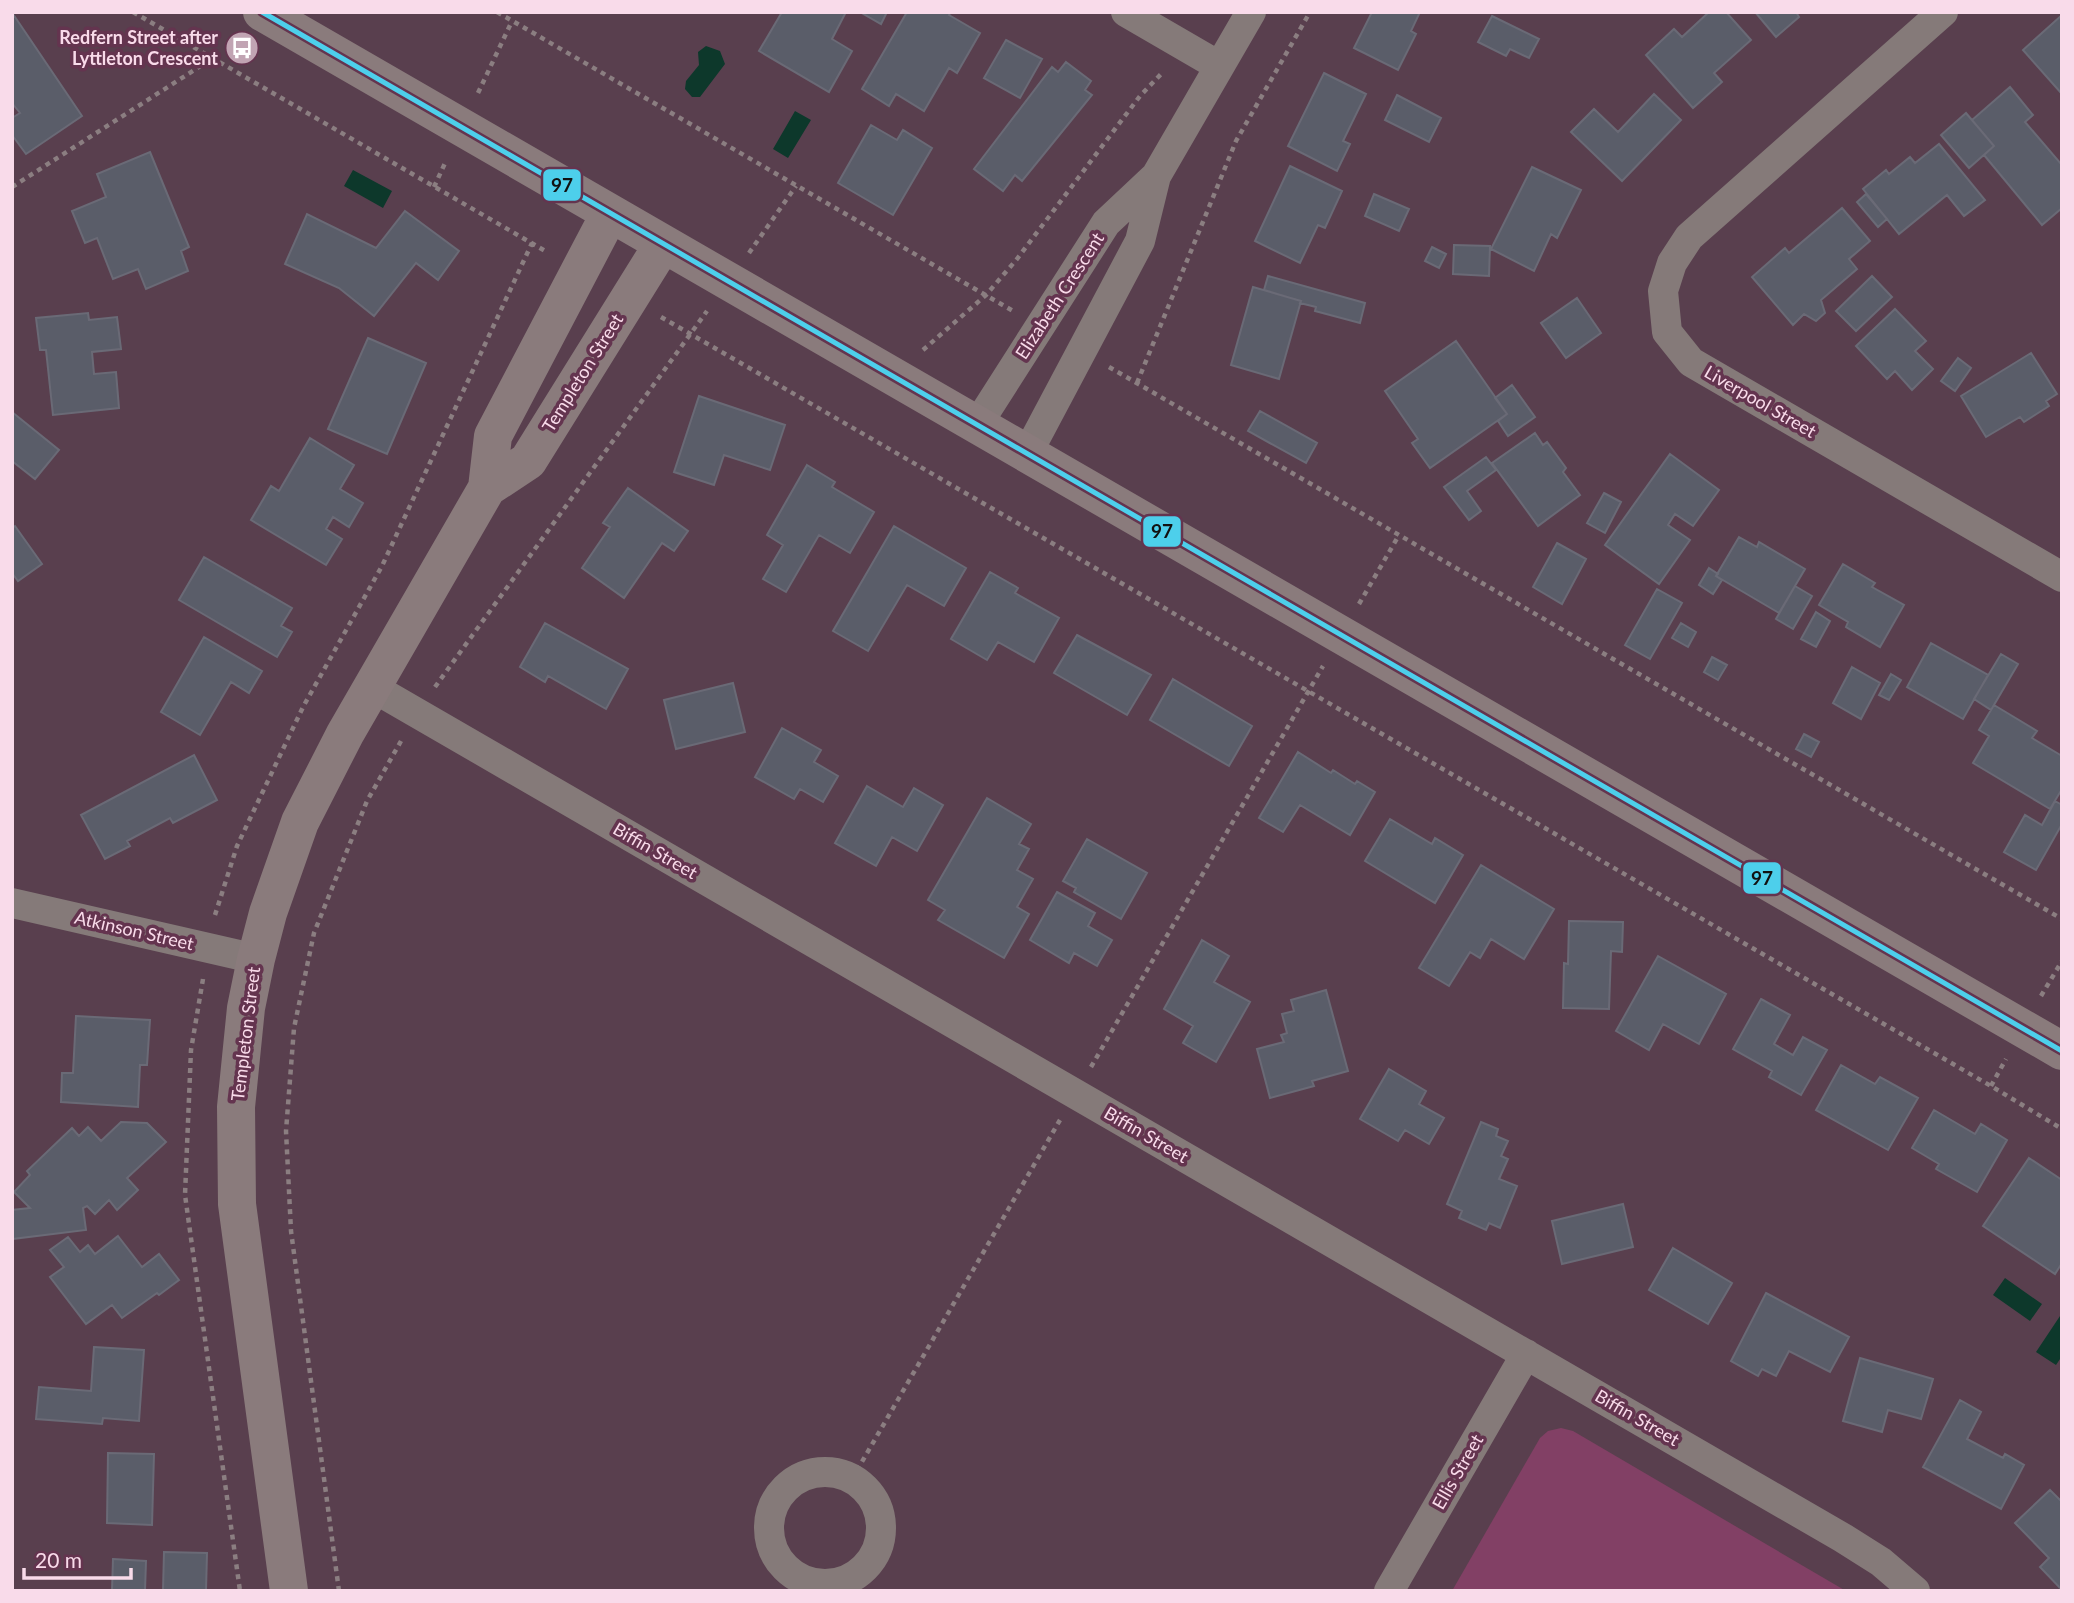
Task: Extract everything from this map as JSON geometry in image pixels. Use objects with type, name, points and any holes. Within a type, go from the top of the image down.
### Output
[{"type":"main road","points":[[262,12],[2062,1051]]},
{"type":"main road","name":"Templeton Street","points":[[289,1591],[237,1204],[236,1107],[246,1008],[256,958],[268,913],[300,822],[345,734],[487,488],[494,436],[610,213]]},
{"type":"main road","name":"Templeton Street","points":[[487,488],[528,461],[663,244]]},
{"type":"street","points":[[1126,12],[1219,66]]},
{"type":"street","name":"Elizabeth Crescent","points":[[1027,454],[1140,241],[1156,176],[1251,12]]},
{"type":"street","name":"Liverpool Street","points":[[1943,12],[1689,237],[1672,263],[1663,291],[1667,332],[1691,362],[2062,577]]},
{"type":"street","name":"Elizabeth Crescent","points":[[977,425],[1106,223],[1156,176]]},
{"type":"street","name":"Biffin Street","points":[[372,687],[1843,1538],[1881,1562],[1914,1591]]},
{"type":"street","name":"Atkinson Street","points":[[12,903],[256,958]]},
{"type":"street","name":"Ellis Street","points":[[1389,1591],[1526,1354]]},
{"type":"street","points":[[814,1473],[833,1473],[852,1479],[866,1490],[876,1505],[881,1522],[880,1540],[863,1571],[830,1588],[810,1583],[785,1567],[770,1541],[771,1511],[781,1494],[804,1476],[814,1473]]},
{"type":"path","points":[[133,12],[580,271]]},
{"type":"path","points":[[497,12],[1040,327]]},
{"type":"path","points":[[1137,383],[1236,141],[1310,12]]},
{"type":"path","points":[[921,351],[986,295],[1017,259],[1140,96],[1162,73],[1177,42]]},
{"type":"path","points":[[12,187],[212,58]]},
{"type":"path","points":[[629,299],[2062,1129]]},
{"type":"path","points":[[339,1591],[291,1231],[286,1131],[294,1028],[314,933],[368,802],[416,713],[690,334]]},
{"type":"path","points":[[1081,351],[2062,919]]},
{"type":"path","points":[[852,1479],[1309,692]]},
{"type":"path","points":[[185,1195],[240,1591]]},
{"type":"shaded area","points":[[706,46],[720,51],[725,64],[700,97],[692,97],[685,89],[686,81],[699,65],[698,52]]},
{"type":"shaded area","points":[[795,111],[811,120],[788,158],[773,149]]},
{"type":"shaded area","points":[[353,170],[392,191],[383,208],[344,186]]},
{"type":"shaded area","points":[[2005,1278],[2042,1304],[2030,1321],[1993,1295]]},
{"type":"shaded area","points":[[2062,1313],[2062,1356],[2056,1365],[2036,1352]]},
{"type":"shaded area","points":[[1561,1428],[1573,1431],[1846,1591],[1452,1591],[1540,1438],[1548,1431]]},
{"type":"building","points":[[782,12],[846,12],[832,39],[852,51],[829,92],[759,51]]},
{"type":"building","points":[[860,12],[887,12],[881,24]]},
{"type":"building","points":[[907,12],[951,12],[949,15],[980,33],[957,73],[949,68],[924,111],[896,94],[889,106],[862,89]]},
{"type":"building","points":[[1372,12],[1420,12],[1411,31],[1416,34],[1398,70],[1354,48]]},
{"type":"building","points":[[1709,12],[1726,12],[1751,40],[1714,73],[1722,82],[1693,108],[1646,55],[1674,29],[1682,37]]},
{"type":"building","points":[[1755,12],[1796,12],[1799,17],[1776,37]]},
{"type":"building","points":[[13,14],[82,116],[26,154],[12,135],[12,118],[20,113],[12,103]]},
{"type":"building","points":[[2062,15],[2062,94],[2023,50]]},
{"type":"building","points":[[1492,16],[1539,39],[1529,58],[1510,49],[1506,56],[1478,42]]},
{"type":"building","points":[[1006,40],[1042,59],[1020,98],[984,78]]},
{"type":"building","points":[[1066,62],[1091,81],[1085,90],[1092,95],[1022,181],[1015,175],[1003,191],[974,169],[1052,67],[1058,72]]},
{"type":"building","points":[[1324,73],[1366,94],[1343,141],[1350,144],[1337,171],[1288,146]]},
{"type":"building","points":[[2010,87],[2033,115],[2025,122],[2062,165],[2062,208],[2042,225],[1984,155],[1994,146],[1972,120]]},
{"type":"building","points":[[1654,94],[1681,120],[1622,181],[1571,132],[1594,109],[1618,132]]},
{"type":"building","points":[[1397,95],[1441,118],[1429,142],[1385,120]]},
{"type":"building","points":[[1966,113],[1994,146],[1969,168],[1941,135]]},
{"type":"building","points":[[871,125],[897,140],[903,130],[932,148],[893,215],[838,183]]},
{"type":"building","points":[[1939,144],[1985,200],[1964,216],[1947,195],[1899,234],[1863,189],[1886,170],[1889,174],[1910,157],[1915,163]]},
{"type":"building","points":[[150,152],[189,247],[181,251],[188,271],[146,289],[138,269],[113,279],[97,238],[85,243],[72,211],[106,197],[97,174]]},
{"type":"building","points":[[1290,166],[1342,191],[1325,228],[1318,225],[1300,263],[1255,241]]},
{"type":"building","points":[[1532,167],[1581,190],[1557,238],[1551,234],[1534,271],[1491,249]]},
{"type":"building","points":[[1374,194],[1409,209],[1399,231],[1365,216]]},
{"type":"building","points":[[1866,194],[1887,219],[1878,227],[1857,202]]},
{"type":"building","points":[[1842,208],[1870,241],[1849,259],[1857,269],[1821,300],[1825,313],[1816,321],[1804,314],[1793,325],[1752,277],[1785,248],[1789,253]]},
{"type":"building","points":[[405,211],[459,251],[438,280],[416,263],[374,316],[339,288],[285,264],[307,214],[376,248]]},
{"type":"building","points":[[1454,245],[1490,246],[1489,276],[1453,274]]},
{"type":"building","points":[[1432,247],[1446,254],[1439,268],[1425,261]]},
{"type":"building","points":[[1268,276],[1365,303],[1360,323],[1315,311],[1316,307],[1264,290]]},
{"type":"building","points":[[1872,276],[1892,297],[1856,331],[1836,311]]},
{"type":"building","points":[[1253,287],[1301,301],[1279,379],[1231,365]]},
{"type":"building","points":[[1577,298],[1601,333],[1566,358],[1541,323]]},
{"type":"building","points":[[1895,309],[1926,341],[1915,351],[1933,369],[1912,390],[1895,371],[1887,379],[1856,346]]},
{"type":"building","points":[[88,313],[89,320],[117,317],[121,349],[92,352],[94,374],[116,372],[119,408],[53,415],[46,350],[40,350],[36,318]]},
{"type":"building","points":[[368,338],[426,363],[387,454],[328,429]]},
{"type":"building","points":[[1456,341],[1507,414],[1430,468],[1412,443],[1418,439],[1385,391]]},
{"type":"building","points":[[2031,353],[2057,394],[2046,401],[2049,406],[2024,422],[2020,417],[1986,437],[1961,396]]},
{"type":"building","points":[[1958,358],[1971,368],[1955,391],[1941,381]]},
{"type":"building","points":[[1512,385],[1535,417],[1508,436],[1498,421],[1507,414],[1495,398]]},
{"type":"building","points":[[699,396],[785,425],[770,470],[724,455],[714,485],[674,472]]},
{"type":"building","points":[[1260,411],[1317,443],[1306,463],[1248,431]]},
{"type":"building","points":[[12,412],[59,450],[35,479],[12,461]]},
{"type":"building","points":[[1535,433],[1543,445],[1547,442],[1566,468],[1563,472],[1580,495],[1538,526],[1492,463]]},
{"type":"building","points":[[310,438],[354,465],[340,489],[363,503],[349,527],[333,517],[326,529],[342,539],[326,565],[251,520],[271,486],[279,491]]},
{"type":"building","points":[[1670,454],[1719,490],[1693,526],[1675,514],[1668,525],[1690,540],[1659,584],[1605,545]]},
{"type":"building","points":[[1486,457],[1496,470],[1467,491],[1481,511],[1469,520],[1444,487]]},
{"type":"building","points":[[807,465],[835,482],[832,487],[874,512],[850,553],[819,535],[786,592],[763,579],[783,545],[767,535]]},
{"type":"building","points":[[628,488],[688,531],[674,551],[662,543],[624,598],[582,568],[610,527],[603,523]]},
{"type":"building","points":[[1604,493],[1621,502],[1605,533],[1587,523]]},
{"type":"building","points":[[15,526],[42,564],[18,581],[12,573],[12,528]]},
{"type":"building","points":[[894,526],[966,568],[944,606],[907,585],[868,651],[833,631]]},
{"type":"building","points":[[1739,537],[1757,547],[1759,542],[1805,569],[1779,613],[1716,576]]},
{"type":"building","points":[[1557,543],[1586,559],[1562,604],[1533,587]]},
{"type":"building","points":[[204,557],[292,608],[281,626],[292,632],[277,657],[179,600]]},
{"type":"building","points":[[1843,564],[1875,583],[1872,587],[1904,605],[1880,647],[1846,627],[1848,622],[1819,605]]},
{"type":"building","points":[[1709,568],[1722,580],[1713,594],[1699,585]]},
{"type":"building","points":[[990,572],[1018,588],[1015,593],[1059,618],[1034,662],[998,642],[987,660],[951,639]]},
{"type":"building","points":[[1795,586],[1812,596],[1793,629],[1776,619]]},
{"type":"building","points":[[1657,589],[1682,603],[1650,659],[1625,645]]},
{"type":"building","points":[[1816,612],[1830,621],[1816,647],[1801,639]]},
{"type":"building","points":[[545,623],[628,669],[606,709],[548,676],[545,682],[520,667]]},
{"type":"building","points":[[1681,623],[1696,632],[1688,647],[1672,638]]},
{"type":"building","points":[[1077,635],[1151,675],[1127,715],[1054,673]]},
{"type":"building","points":[[204,637],[262,671],[249,693],[231,682],[200,735],[161,712]]},
{"type":"building","points":[[1931,643],[1988,675],[1963,719],[1907,687]]},
{"type":"building","points":[[2001,654],[2018,664],[1991,710],[1974,699]]},
{"type":"building","points":[[1712,657],[1727,665],[1718,680],[1704,672]]},
{"type":"building","points":[[1852,667],[1880,683],[1861,719],[1833,703]]},
{"type":"building","points":[[1891,674],[1901,680],[1889,700],[1879,695]]},
{"type":"building","points":[[1173,679],[1252,726],[1229,766],[1150,720]]},
{"type":"building","points":[[733,683],[745,732],[676,749],[664,700]]},
{"type":"building","points":[[1994,705],[2037,731],[2032,738],[2062,756],[2062,789],[2050,809],[1973,763],[1989,736],[1979,730]]},
{"type":"building","points":[[782,728],[821,750],[814,762],[838,776],[823,802],[800,789],[794,799],[755,777]]},
{"type":"building","points":[[1804,734],[1819,742],[1811,757],[1796,749]]},
{"type":"building","points":[[1298,752],[1331,773],[1333,770],[1355,784],[1357,781],[1375,792],[1350,835],[1300,805],[1283,832],[1259,818]]},
{"type":"building","points":[[194,755],[217,800],[173,823],[170,818],[127,841],[130,846],[105,859],[81,815]]},
{"type":"building","points":[[867,786],[903,807],[914,788],[943,805],[917,851],[892,837],[876,866],[835,843]]},
{"type":"building","points":[[987,798],[1031,824],[1019,844],[1029,849],[1017,870],[1033,879],[1017,907],[1029,914],[1004,958],[938,920],[945,910],[928,900]]},
{"type":"building","points":[[2055,801],[2062,805],[2062,824],[2036,870],[2004,852],[2025,815],[2042,825]]},
{"type":"building","points":[[1390,819],[1432,844],[1435,838],[1463,855],[1435,903],[1365,861]]},
{"type":"building","points":[[1087,839],[1147,873],[1121,919],[1074,892],[1076,888],[1063,881]]},
{"type":"building","points":[[1481,865],[1554,909],[1524,959],[1491,939],[1480,958],[1470,952],[1449,986],[1419,968]]},
{"type":"building","points":[[1057,892],[1095,913],[1088,926],[1112,940],[1097,966],[1074,953],[1069,963],[1030,940]]},
{"type":"building","points":[[1569,921],[1623,922],[1622,952],[1611,951],[1609,1009],[1563,1008]]},
{"type":"building","points":[[1202,940],[1229,956],[1214,982],[1250,1002],[1216,1062],[1183,1043],[1193,1026],[1164,1009]]},
{"type":"building","points":[[1658,956],[1726,994],[1699,1044],[1663,1024],[1649,1050],[1616,1031]]},
{"type":"building","points":[[1326,990],[1348,1071],[1312,1081],[1314,1086],[1270,1098],[1257,1049],[1284,1042],[1281,1035],[1287,1033],[1282,1014],[1294,1011],[1291,1000]]},
{"type":"building","points":[[1761,999],[1790,1015],[1774,1044],[1793,1055],[1803,1037],[1827,1050],[1801,1095],[1769,1077],[1772,1071],[1733,1049]]},
{"type":"building","points":[[76,1016],[150,1020],[147,1065],[140,1065],[138,1107],[61,1102],[62,1073],[73,1073]]},
{"type":"building","points":[[1841,1065],[1875,1084],[1880,1077],[1918,1098],[1888,1150],[1816,1110]]},
{"type":"building","points":[[1389,1069],[1426,1091],[1419,1104],[1444,1118],[1429,1144],[1405,1130],[1398,1141],[1360,1119]]},
{"type":"building","points":[[1934,1110],[1975,1134],[1981,1124],[2007,1140],[1977,1192],[1936,1169],[1939,1164],[1912,1148]]},
{"type":"building","points":[[121,1122],[147,1123],[166,1142],[127,1178],[138,1190],[117,1210],[109,1200],[95,1214],[87,1206],[83,1208],[86,1230],[12,1239],[12,1210],[30,1208],[14,1192],[30,1175],[27,1171],[72,1128],[79,1136],[88,1127],[101,1141]]},
{"type":"building","points":[[1481,1122],[1498,1129],[1496,1136],[1508,1141],[1501,1156],[1508,1159],[1499,1179],[1517,1186],[1500,1228],[1489,1223],[1486,1230],[1459,1218],[1462,1211],[1447,1204]]},
{"type":"building","points":[[2029,1158],[2062,1180],[2062,1263],[2055,1274],[1983,1226]]},
{"type":"building","points":[[1623,1204],[1633,1247],[1562,1264],[1552,1221]]},
{"type":"building","points":[[118,1236],[142,1267],[159,1254],[179,1280],[122,1318],[112,1305],[86,1324],[50,1277],[64,1267],[50,1250],[68,1237],[80,1252],[88,1245],[95,1254]]},
{"type":"building","points":[[1673,1248],[1732,1283],[1708,1324],[1649,1290]]},
{"type":"building","points":[[1766,1293],[1849,1337],[1830,1372],[1789,1351],[1776,1376],[1762,1369],[1758,1376],[1731,1361]]},
{"type":"building","points":[[94,1347],[144,1350],[139,1421],[103,1418],[102,1424],[36,1419],[39,1387],[91,1391]]},
{"type":"building","points":[[1860,1358],[1933,1379],[1921,1419],[1888,1410],[1882,1432],[1843,1421]]},
{"type":"building","points":[[1960,1400],[1981,1412],[1967,1439],[2003,1458],[2005,1454],[2024,1465],[2001,1509],[1923,1467]]},
{"type":"building","points":[[108,1453],[154,1454],[152,1525],[107,1523]]},
{"type":"building","points":[[2050,1490],[2062,1502],[2062,1590],[2040,1567],[2049,1558],[2015,1523]]},
{"type":"building","points":[[164,1552],[207,1553],[206,1591],[163,1591]]},
{"type":"building","points":[[113,1559],[146,1561],[145,1591],[112,1591]]},
{"type":"transit line","name":"97","points":[[262,12],[2062,1051]]},
{"type":"place","name":"Redfern Street after Lyttleton Crescent","points":[[242,48]]}]
